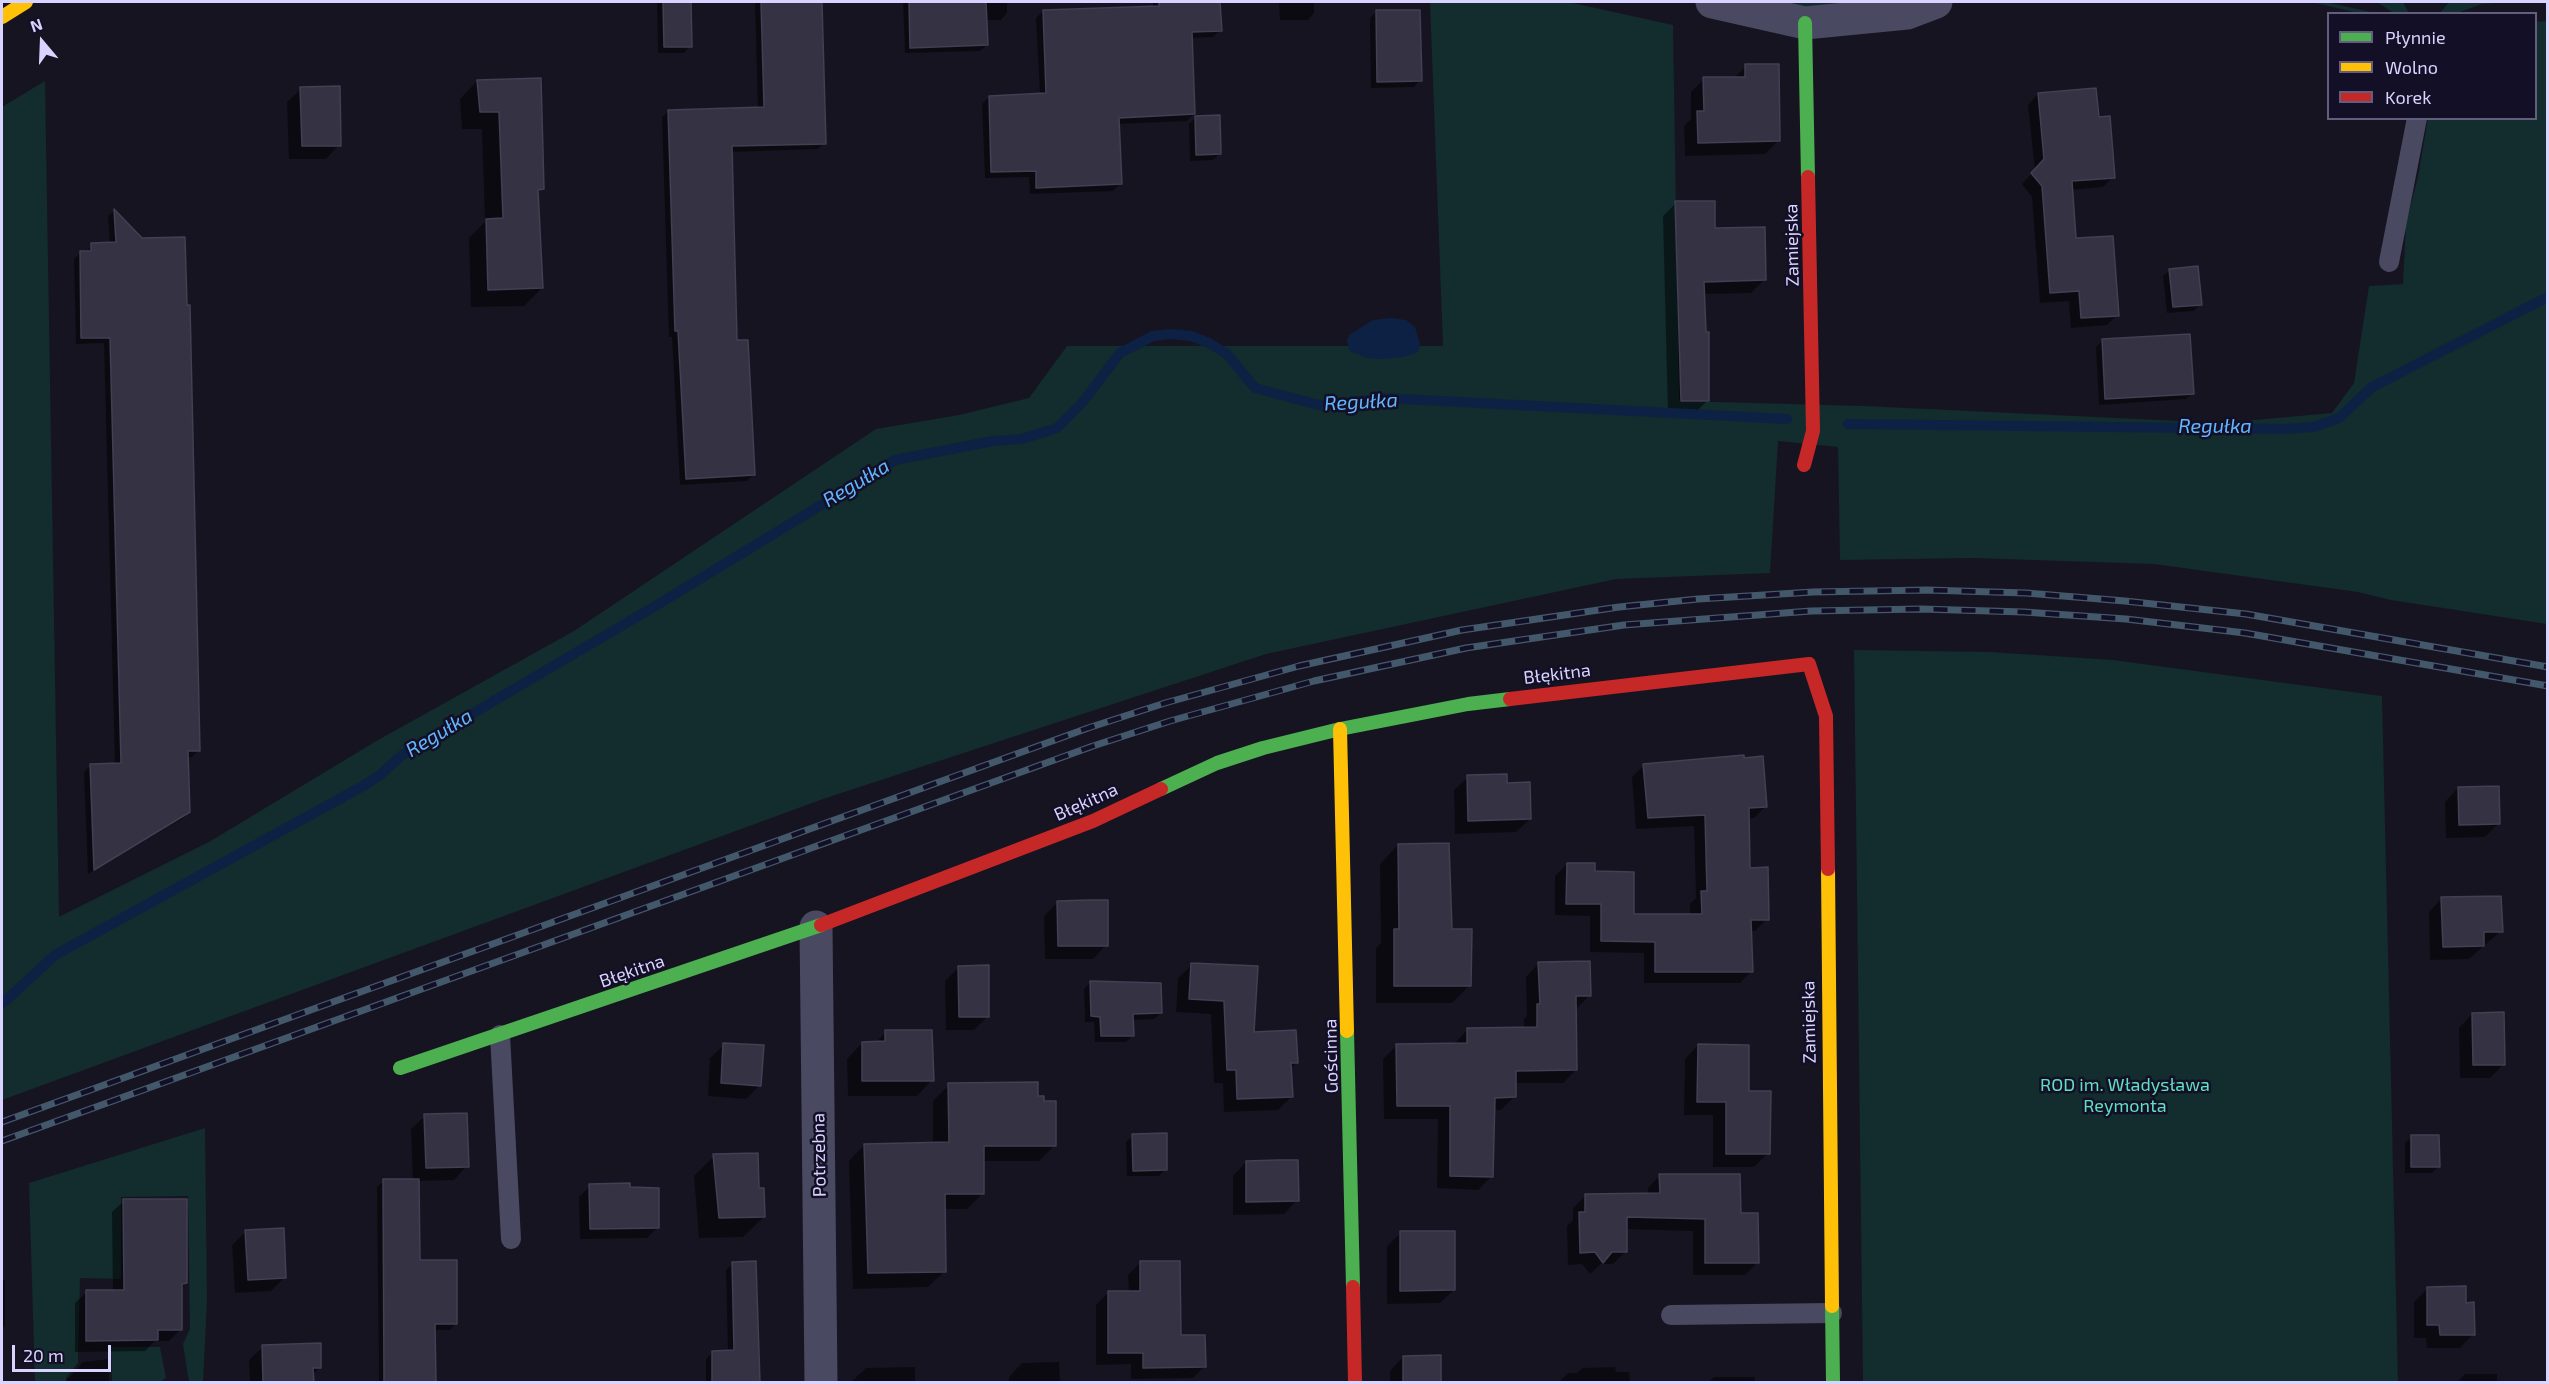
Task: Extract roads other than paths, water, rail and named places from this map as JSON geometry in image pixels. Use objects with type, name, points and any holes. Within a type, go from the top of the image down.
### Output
[{"type":"street","points":[[2,17],[26,2]]},
{"type":"street","points":[[1712,2],[1805,23],[1907,13],[1936,2]]},
{"type":"street","name":"Zamiejska","points":[[1804,465],[1813,430],[1805,23]]},
{"type":"street","name":"Zamiejska","points":[[1809,664],[1826,716],[1833,1383]]},
{"type":"street","name":"Błękitna","points":[[400,1068],[816,927],[1093,821],[1217,763],[1340,729],[1521,696],[1809,664]]},
{"type":"street","name":"Gościnna","points":[[1340,729],[1355,1383]]},
{"type":"street","name":"Potrzebna","points":[[816,927],[821,1383]]},
{"type":"lane","points":[[2389,262],[2417,120]]},
{"type":"lane","points":[[500,1035],[511,1239]]},
{"type":"lane","points":[[1671,1315],[1832,1313]]},
{"type":"water","points":[[1391,318],[1406,320],[1415,327],[1420,344],[1418,352],[1404,357],[1382,359],[1366,358],[1350,351],[1347,341],[1349,335],[1373,320]]},
{"type":"waterway","name":"Regułka","points":[[1848,424],[2284,429],[2314,427],[2339,418],[2372,387],[2548,297]]},
{"type":"waterway","name":"Regułka","points":[[2,1004],[55,955],[363,786],[380,775],[402,755],[657,605],[895,460],[993,441],[1022,439],[1057,428],[1082,403],[1120,353],[1153,336],[1170,334],[1191,336],[1209,343],[1227,354],[1255,388],[1326,406],[1383,398],[1787,419]]},
{"type":"railway","points":[[2,1122],[1088,728],[1165,703],[1299,666],[1462,630],[1619,607],[1698,599],[1813,592],[1927,590],[2026,593],[2246,614],[2548,667]]},
{"type":"railway","points":[[2,1141],[1093,746],[1170,721],[1314,681],[1466,648],[1624,625],[1811,611],[1921,609],[2024,612],[2126,619],[2245,633],[2548,686]]},
{"type":"park label","name":"ROD im. Władysława Reymonta","points":[[2125,1095]]}]
